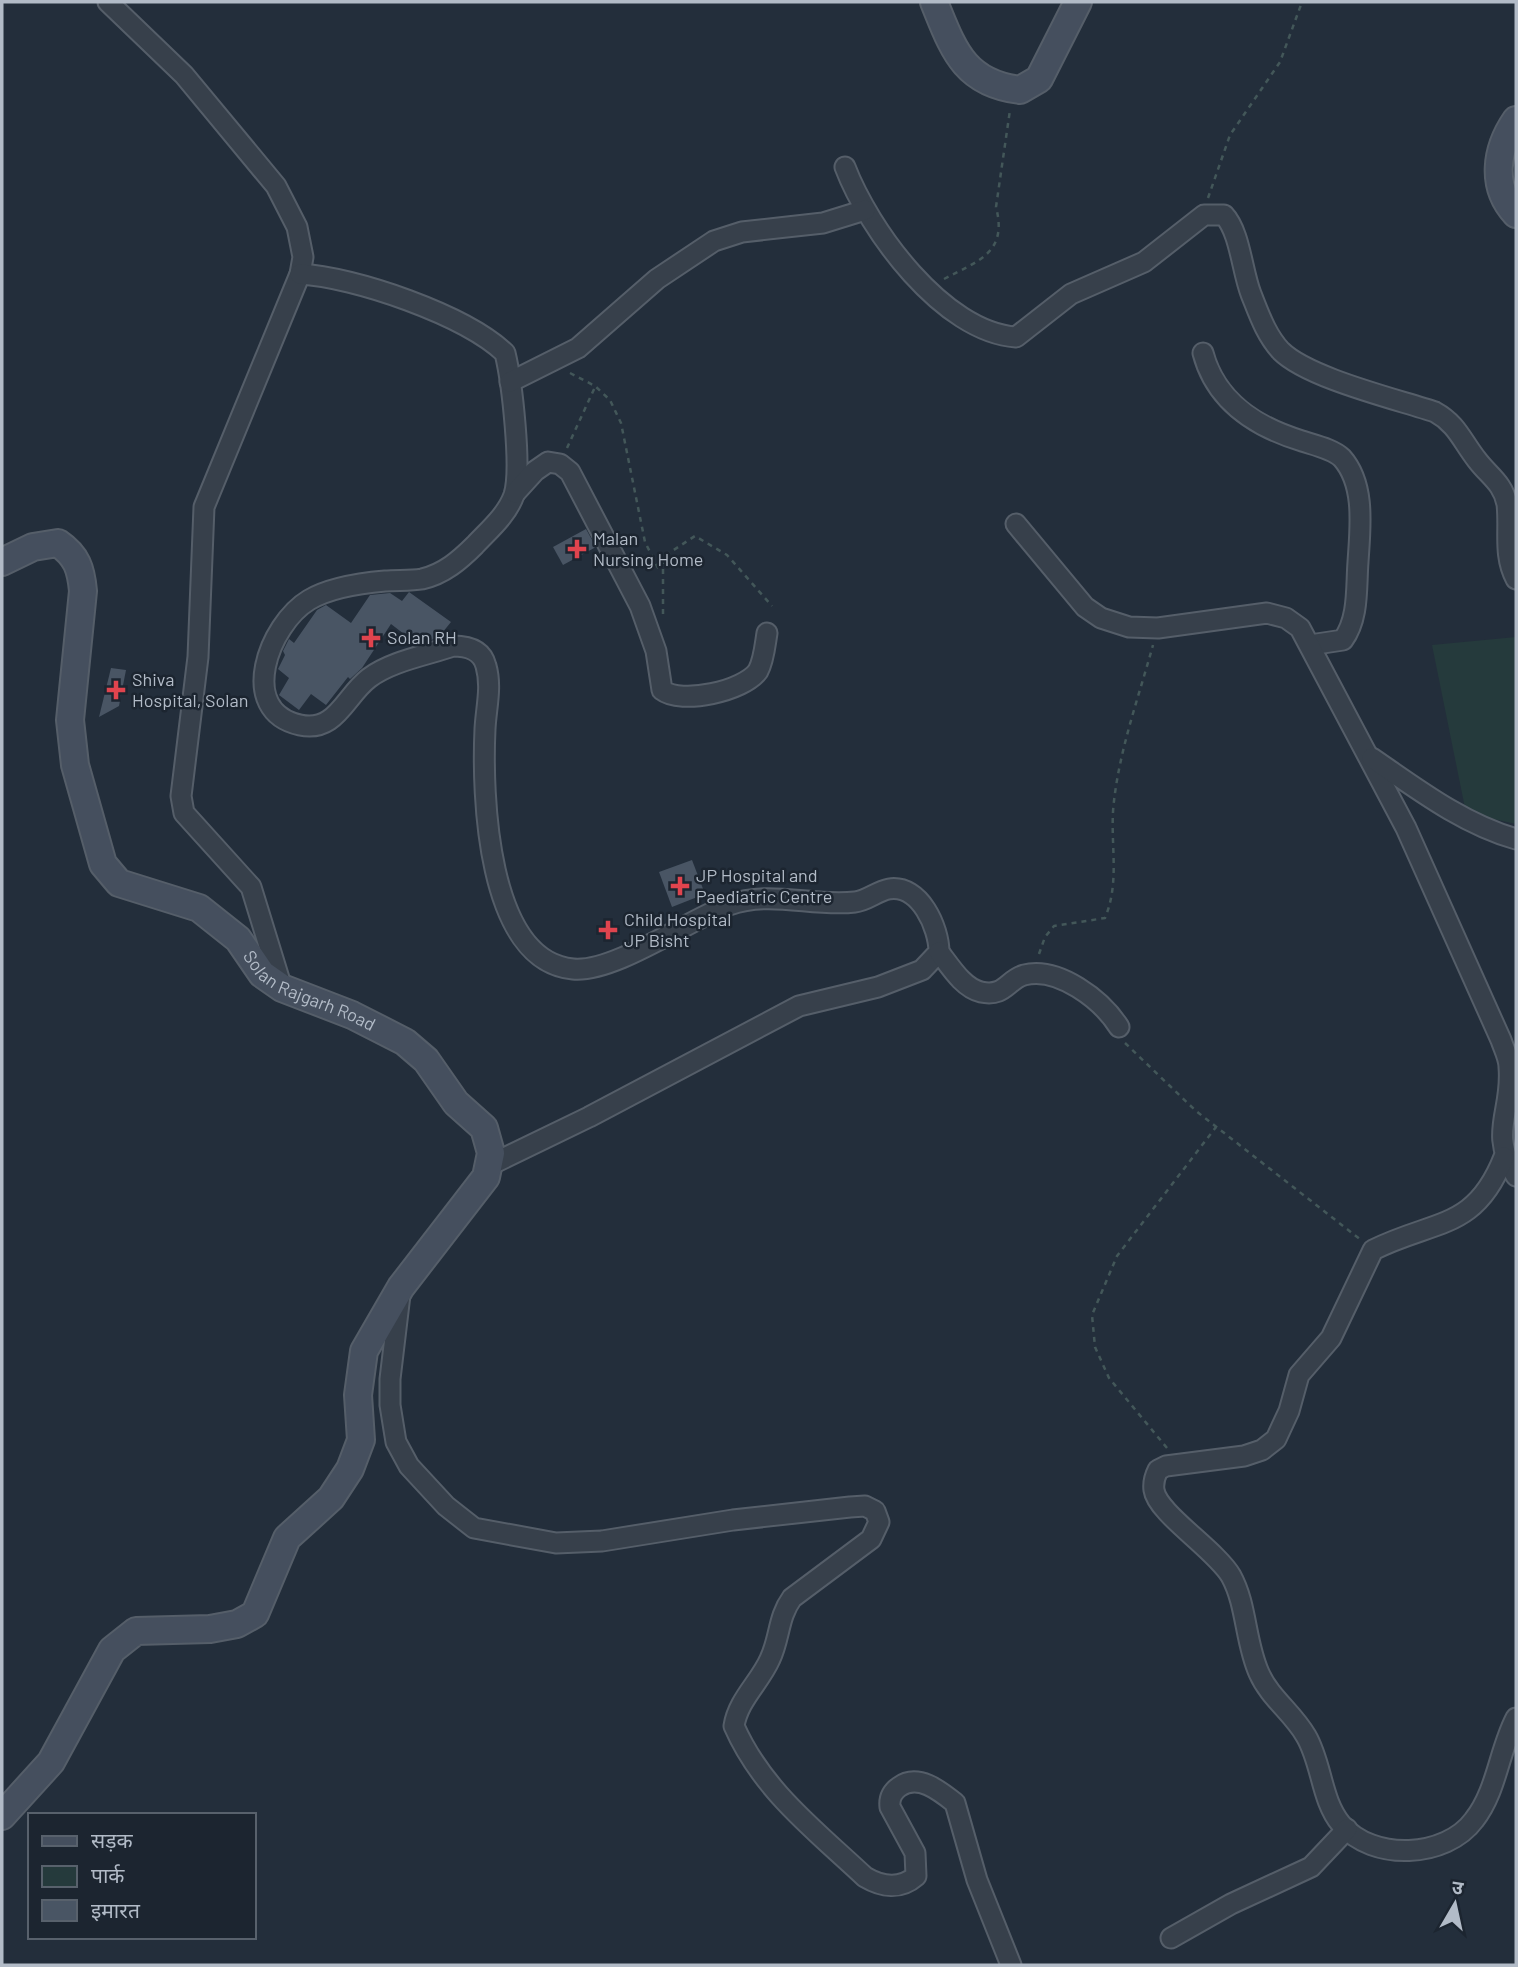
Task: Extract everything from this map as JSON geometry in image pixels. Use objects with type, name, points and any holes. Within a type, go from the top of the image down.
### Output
[{"type":"main road","points":[[934,2],[954,52],[969,71],[992,83],[1013,89],[1032,86],[1039,79],[1078,2]]},
{"type":"main road","points":[[1516,120],[1497,162],[1499,186],[1516,214]]},
{"type":"main road","name":"Solan Rajgarh Road","points":[[2,562],[33,547],[58,543],[71,552],[81,570],[83,591],[70,720],[75,765],[103,864],[119,883],[199,908],[238,939],[262,974],[282,989],[389,1032],[426,1060],[456,1103],[484,1128],[491,1153],[488,1166]]},
{"type":"main road","points":[[2,1816],[51,1762],[112,1650],[136,1631],[210,1629],[248,1620],[259,1607],[287,1538],[331,1498],[351,1469],[361,1440],[358,1395],[364,1351],[401,1286],[486,1177],[488,1166]]},
{"type":"street","points":[[108,2],[184,75],[276,186],[297,227],[303,257],[300,274],[204,507],[198,657],[181,796],[184,813],[251,887],[282,989]]},
{"type":"street","points":[[845,167],[865,210],[894,254],[927,289],[979,328],[1000,336],[1016,337],[1071,294],[1144,262],[1204,215],[1224,215],[1231,223],[1247,283],[1266,330],[1287,356],[1323,374],[1435,412],[1451,421],[1476,460],[1497,479],[1503,492],[1508,517],[1506,538],[1516,579]]},
{"type":"street","points":[[510,382],[578,348],[657,279],[714,241],[742,232],[823,223],[865,210]]},
{"type":"street","points":[[300,274],[326,275],[364,284],[477,331],[505,353],[510,382],[516,467],[514,494]]},
{"type":"street","points":[[1203,353],[1208,373],[1225,399],[1250,418],[1281,435],[1341,457],[1355,483],[1361,515],[1353,621],[1343,640],[1310,645]]},
{"type":"street","points":[[488,1166],[799,1006],[878,987],[922,970],[932,963],[939,952],[939,933],[929,914],[910,894],[899,889],[887,889],[856,902],[752,898],[727,906],[620,958],[597,966],[572,969],[534,950],[511,920],[497,878],[486,802],[485,730],[489,687],[486,664],[477,651],[465,646],[453,646],[378,673],[352,695],[339,714],[316,727],[299,725],[270,708],[262,687],[263,671],[273,645],[289,617],[309,600],[339,589],[383,581],[422,579],[444,570],[462,558],[506,512],[514,494],[535,471],[548,462],[560,464],[570,472],[583,491],[640,606],[656,651],[662,690],[682,698],[744,684],[758,671],[767,633]]},
{"type":"street","points":[[1016,524],[1085,607],[1101,618],[1129,627],[1158,628],[1267,613],[1286,618],[1300,628],[1406,828],[1501,1040],[1509,1065],[1500,1139],[1504,1157],[1516,1176]]},
{"type":"street","points":[[1368,755],[1444,807],[1497,834],[1516,839]]},
{"type":"street","points":[[939,952],[963,981],[982,993],[996,993],[1025,975],[1068,980],[1111,1014],[1119,1027]]},
{"type":"street","points":[[1504,1157],[1488,1191],[1476,1206],[1454,1221],[1405,1236],[1373,1250],[1331,1338],[1299,1375],[1289,1411],[1276,1439],[1262,1450],[1244,1457],[1181,1464],[1158,1470],[1153,1489],[1156,1498],[1225,1566],[1232,1578],[1257,1670],[1267,1690],[1304,1733],[1317,1756],[1331,1806],[1347,1829],[1379,1846],[1401,1851],[1427,1849],[1457,1837],[1475,1820],[1493,1784],[1504,1744],[1516,1718]]},
{"type":"street","points":[[401,1286],[390,1379],[390,1405],[396,1442],[409,1466],[437,1496],[474,1528],[501,1535],[567,1543],[602,1541],[733,1520],[850,1507],[864,1507],[875,1511],[879,1522],[871,1539],[792,1598],[783,1610],[771,1656],[740,1707],[734,1726],[744,1749],[776,1794],[865,1877],[880,1885],[909,1882],[916,1876],[915,1853],[890,1807],[889,1800],[895,1789],[906,1782],[925,1783],[955,1803],[977,1880],[1011,1965]]},
{"type":"street","points":[[1171,1938],[1231,1904],[1311,1867],[1347,1829]]},
{"type":"path","points":[[1204,215],[1230,135],[1280,62],[1302,2]]},
{"type":"path","points":[[927,289],[991,253],[996,245],[1000,222],[996,207],[1013,89]]},
{"type":"path","points":[[551,363],[595,386],[610,400],[621,423],[645,542],[660,573]]},
{"type":"path","points":[[560,464],[595,386]]},
{"type":"path","points":[[663,620],[660,573],[663,557],[688,539],[700,537],[727,555],[772,606]]},
{"type":"path","points":[[1032,975],[1045,937],[1054,926],[1105,918],[1109,908],[1115,866],[1113,804],[1158,628]]},
{"type":"path","points":[[1119,1027],[1133,1052],[1216,1127],[1339,1219],[1373,1250]]},
{"type":"path","points":[[1181,1464],[1109,1378],[1095,1347],[1092,1315],[1117,1256],[1216,1127]]},
{"type":"green space","points":[[1516,637],[1516,824],[1466,813],[1432,645]]},
{"type":"building","points":[[586,529],[596,547],[563,565],[553,547]]},
{"type":"building","points":[[409,592],[451,622],[438,638],[417,644],[391,624],[362,668],[350,679],[348,677],[326,705],[311,694],[299,710],[279,695],[289,678],[278,669],[285,655],[283,651],[289,639],[294,643],[317,610],[326,605],[351,623],[370,595],[390,593],[402,601]]},
{"type":"building","points":[[111,668],[126,670],[119,706],[99,717]]},
{"type":"building","points":[[692,860],[705,894],[672,907],[659,872]]},
{"type":"place","name":"Malan Nursing Home","points":[[577,549]]},
{"type":"place","name":"Solan RH","points":[[371,638]]},
{"type":"place","name":"Shiva Hospital, Solan","points":[[116,690]]},
{"type":"place","name":"JP Hospital and Paediatric Centre","points":[[680,886]]},
{"type":"place","name":"Child Hospital JP Bisht","points":[[608,930]]}]
